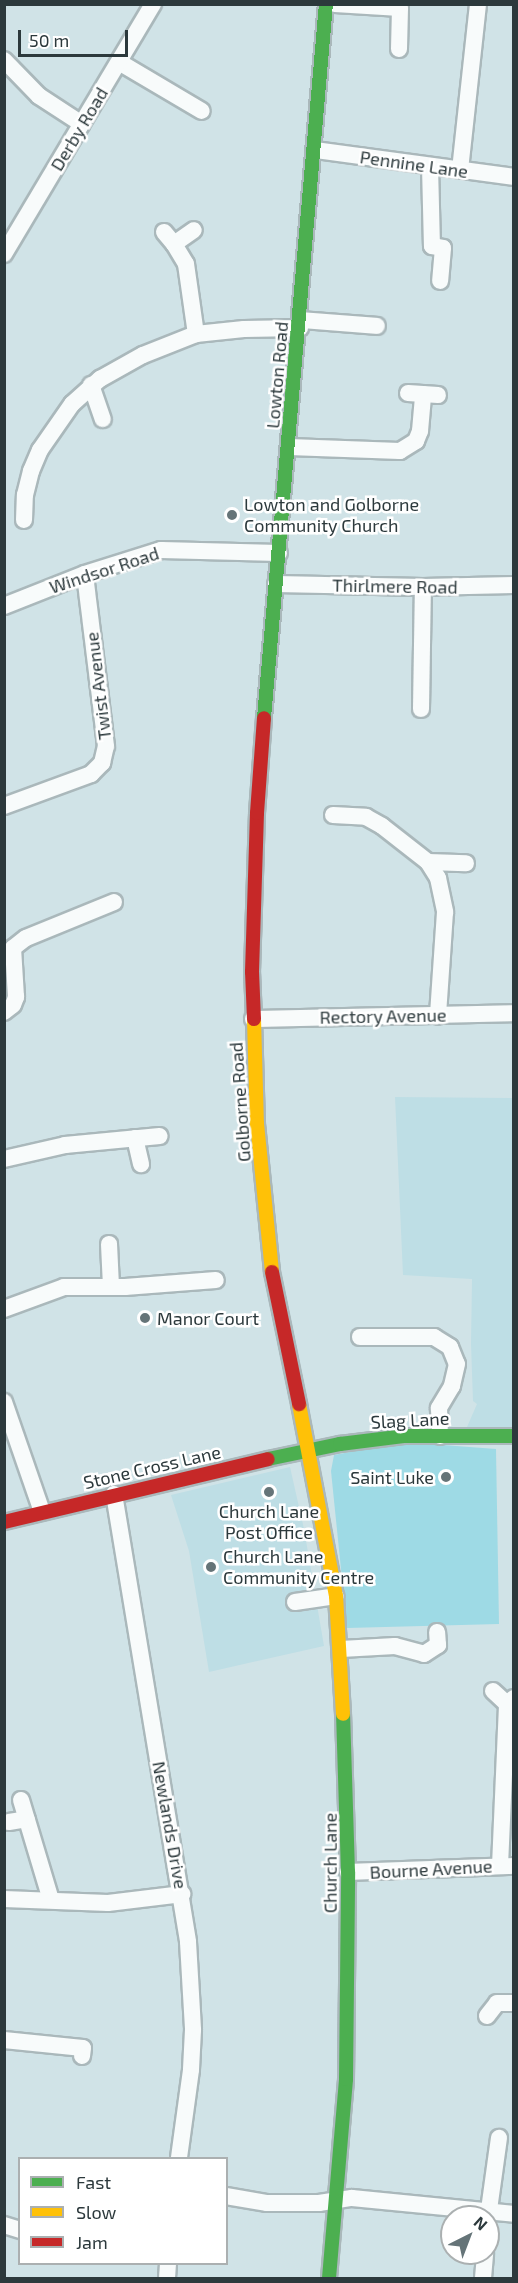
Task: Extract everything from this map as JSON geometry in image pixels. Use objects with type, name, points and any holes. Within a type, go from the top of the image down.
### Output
[{"type":"main road","name":"Lowton Road","points":[[261,748],[300,324],[326,4]]},
{"type":"main road","name":"Golborne Road","points":[[261,748],[256,833],[253,1019],[257,1124],[274,1290],[309,1449]]},
{"type":"main road","name":"Slag Lane","points":[[309,1449],[404,1436],[513,1436]]},
{"type":"main road","name":"Stone Cross Lane","points":[[4,1522],[309,1449]]},
{"type":"main road","name":"Church Lane","points":[[309,1449],[336,1596],[341,1649],[348,1872],[346,2079],[329,2278]]},
{"type":"street","name":"Derby Road","points":[[4,254],[153,4]]},
{"type":"street","points":[[335,4],[400,8],[399,49]]},
{"type":"street","points":[[460,170],[478,4]]},
{"type":"street","points":[[4,60],[33,91],[81,124]]},
{"type":"street","points":[[119,62],[202,111]]},
{"type":"street","name":"Pennine Lane","points":[[315,150],[513,177]]},
{"type":"street","points":[[430,166],[432,246],[443,248],[440,280]]},
{"type":"street","points":[[194,230],[169,238],[186,264],[196,334]]},
{"type":"street","points":[[24,520],[25,495],[31,471],[40,450],[72,404],[91,385],[144,355],[196,334],[300,324],[377,326]]},
{"type":"street","points":[[91,385],[103,419]]},
{"type":"street","points":[[289,447],[400,451],[416,441],[420,431],[423,394]]},
{"type":"street","name":"Windsor Road","points":[[4,606],[85,574],[161,550],[279,553]]},
{"type":"street","name":"Twist Avenue","points":[[4,806],[91,774],[102,763],[106,746],[85,574]]},
{"type":"street","name":"Thirlmere Road","points":[[276,584],[423,587],[513,585]]},
{"type":"street","points":[[421,709],[423,587]]},
{"type":"street","points":[[333,815],[366,817],[428,862],[438,878],[445,912],[438,1016]]},
{"type":"street","points":[[428,862],[466,863]]},
{"type":"street","points":[[4,1012],[13,1005],[16,997],[13,948],[26,938],[114,902]]},
{"type":"street","name":"Rectory Avenue","points":[[253,1019],[513,1013]]},
{"type":"street","points":[[4,1159],[65,1145],[160,1136]]},
{"type":"street","points":[[135,1138],[141,1164]]},
{"type":"street","points":[[109,1245],[111,1286]]},
{"type":"street","points":[[4,1309],[64,1287],[216,1280]]},
{"type":"street","points":[[360,1337],[434,1337],[450,1347],[458,1364],[452,1386],[439,1408],[440,1436]]},
{"type":"street","points":[[4,1402],[42,1512]]},
{"type":"street","name":"Newlands Drive","points":[[114,1494],[182,1894],[188,1942],[193,2030],[191,2070],[179,2157]]},
{"type":"street","points":[[295,1602],[336,1596]]},
{"type":"street","points":[[341,1649],[395,1646],[424,1654],[434,1650],[442,1638]]},
{"type":"street","points":[[493,1691],[510,1701],[507,1866]]},
{"type":"street","points":[[21,1800],[51,1900]]},
{"type":"street","points":[[9,1822],[27,1819]]},
{"type":"street","name":"Bourne Avenue","points":[[348,1872],[507,1866]]},
{"type":"street","points":[[4,1899],[108,1902],[182,1894]]},
{"type":"street","points":[[4,2040],[83,2048]]},
{"type":"street","points":[[489,2205],[499,2138]]},
{"type":"street","points":[[228,2196],[267,2203],[319,2203],[352,2198],[440,2208]]},
{"type":"shaded area","points":[[395,1097],[513,1098],[513,1427],[467,1427],[477,1404],[473,1401],[472,1279],[403,1275]]},
{"type":"shaded area","points":[[403,1442],[496,1449],[499,1624],[347,1628],[331,1471],[334,1455]]},
{"type":"shaded area","points":[[290,1467],[304,1529],[324,1646],[209,1672],[189,1551],[171,1495]]},
{"type":"traffic: fast","points":[[264,718],[326,4]]},
{"type":"traffic: fast","points":[[268,1459],[340,1444],[404,1436],[514,1436]]},
{"type":"traffic: fast","points":[[329,2278],[346,2079],[348,1872],[343,1714]]},
{"type":"traffic: slow","points":[[254,1019],[257,1124],[272,1272]]},
{"type":"traffic: slow","points":[[299,1404],[336,1596],[343,1714]]},
{"type":"traffic: jam","points":[[254,1019],[252,972],[257,813],[264,718]]},
{"type":"traffic: jam","points":[[272,1272],[299,1404]]},
{"type":"traffic: jam","points":[[4,1522],[268,1459]]},
{"type":"place","name":"Lowton and Golborne Community Church","points":[[232,515]]},
{"type":"place","name":"Manor Court","points":[[145,1318]]},
{"type":"place","name":"Saint Luke","points":[[446,1477]]},
{"type":"place","name":"Church Lane Post Office","points":[[269,1492]]},
{"type":"place","name":"Church Lane Community Centre","points":[[211,1567]]}]
